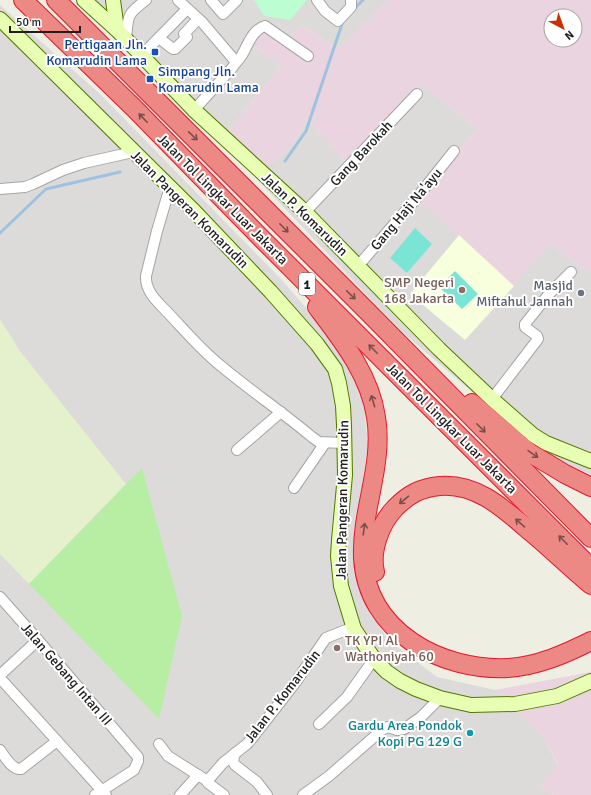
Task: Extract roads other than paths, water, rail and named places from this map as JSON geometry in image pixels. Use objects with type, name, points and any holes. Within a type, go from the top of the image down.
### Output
[{"type":"highway","name":"Jalan Tol Lingkar Luar Jakarta","points":[[24,0],[134,108],[262,239],[591,568]]},
{"type":"highway","name":"Jalan Tol Lingkar Luar Jakarta","points":[[56,0],[366,310],[591,538]]},
{"type":"highway","points":[[262,239],[308,295],[344,343],[361,372],[373,400],[376,418],[377,452],[364,529],[363,559],[365,576],[369,590],[381,612],[405,637],[424,649],[438,656],[480,667],[509,668],[529,665],[548,660],[591,641]]},
{"type":"highway","points":[[366,310],[514,440],[545,462],[591,487]]},
{"type":"highway","points":[[591,586],[500,506],[479,493],[457,486],[422,489],[414,492],[403,501],[391,512],[383,525],[377,541],[374,557],[376,578],[386,601],[402,622],[420,636],[446,648],[482,657],[513,657],[545,650],[591,630]]},
{"type":"street","points":[[84,0],[121,35]]},
{"type":"street","points":[[113,0],[121,35]]},
{"type":"street","points":[[121,35],[131,12],[146,0]]},
{"type":"street","points":[[178,0],[200,20],[236,62]]},
{"type":"street","points":[[211,0],[223,14],[235,1]]},
{"type":"street","points":[[317,0],[325,11],[338,21],[351,7],[351,0]]},
{"type":"street","points":[[141,56],[187,9]]},
{"type":"street","name":"Jalan Pangeran Komarudin","points":[[0,19],[169,186],[271,292],[335,369],[343,406],[345,475],[339,540],[339,572],[343,594],[354,628],[374,659],[387,672],[400,681],[440,698],[471,705],[515,704],[557,696],[591,681]]},
{"type":"street","points":[[159,38],[173,50],[187,37],[184,34],[200,20]]},
{"type":"street","points":[[194,110],[232,68],[253,35],[261,27],[265,26],[308,56]]},
{"type":"street","name":"Jalan P. Komarudin","points":[[121,35],[194,110],[305,212],[439,349],[492,399],[533,435],[546,443],[591,461]]},
{"type":"street","name":"Gang Barokah","points":[[305,212],[417,94]]},
{"type":"street","name":"Gang Haji Na'ayu","points":[[358,266],[415,200],[454,151]]},
{"type":"street","points":[[0,189],[25,187],[84,162],[134,153]]},
{"type":"street","points":[[169,186],[146,276],[146,283],[149,291],[194,342],[222,367],[319,442],[344,443]]},
{"type":"street","points":[[492,399],[538,339],[537,336],[526,327],[525,324],[549,294],[572,272]]},
{"type":"street","points":[[236,450],[281,412]]},
{"type":"street","points":[[294,488],[325,443]]},
{"type":"street","name":"Jalan Gebang Intan III","points":[[0,597],[138,757],[134,770],[101,793]]},
{"type":"street","name":"Jalan P. Komarudin","points":[[180,795],[202,777],[209,779],[223,763],[247,744],[276,710],[326,638],[354,628]]},
{"type":"street","points":[[38,640],[0,676],[101,793]]},
{"type":"street","points":[[319,724],[347,697],[374,659]]},
{"type":"street","points":[[303,795],[330,776],[382,730],[388,727],[397,730],[404,729],[421,718],[440,698]]},
{"type":"street","points":[[0,750],[13,767],[18,770],[57,741]]},
{"type":"street","points":[[159,744],[168,756],[202,777],[224,795]]},
{"type":"street","points":[[235,753],[233,761],[235,765],[257,782],[267,795]]},
{"type":"waterway","points":[[353,10],[363,0]]},
{"type":"waterway","points":[[285,161],[306,131],[343,21]]},
{"type":"waterway","points":[[0,233],[46,189],[120,172]]},
{"type":"place","name":"Pertigaan Jln. Komarudin Lama","points":[[155,52]]},
{"type":"place","name":"Simpang Jln. Komarudin Lama","points":[[150,79]]},
{"type":"place","name":"SMP Negeri 168 Jakarta","points":[[462,290]]},
{"type":"place","name":"Masjid Miftahul Jannah","points":[[581,293]]},
{"type":"place","name":"TK YPI Al Wathoniyah 60","points":[[337,648]]},
{"type":"place","name":"Gardu Area Pondok Kopi PG 129 G","points":[[470,733]]}]
